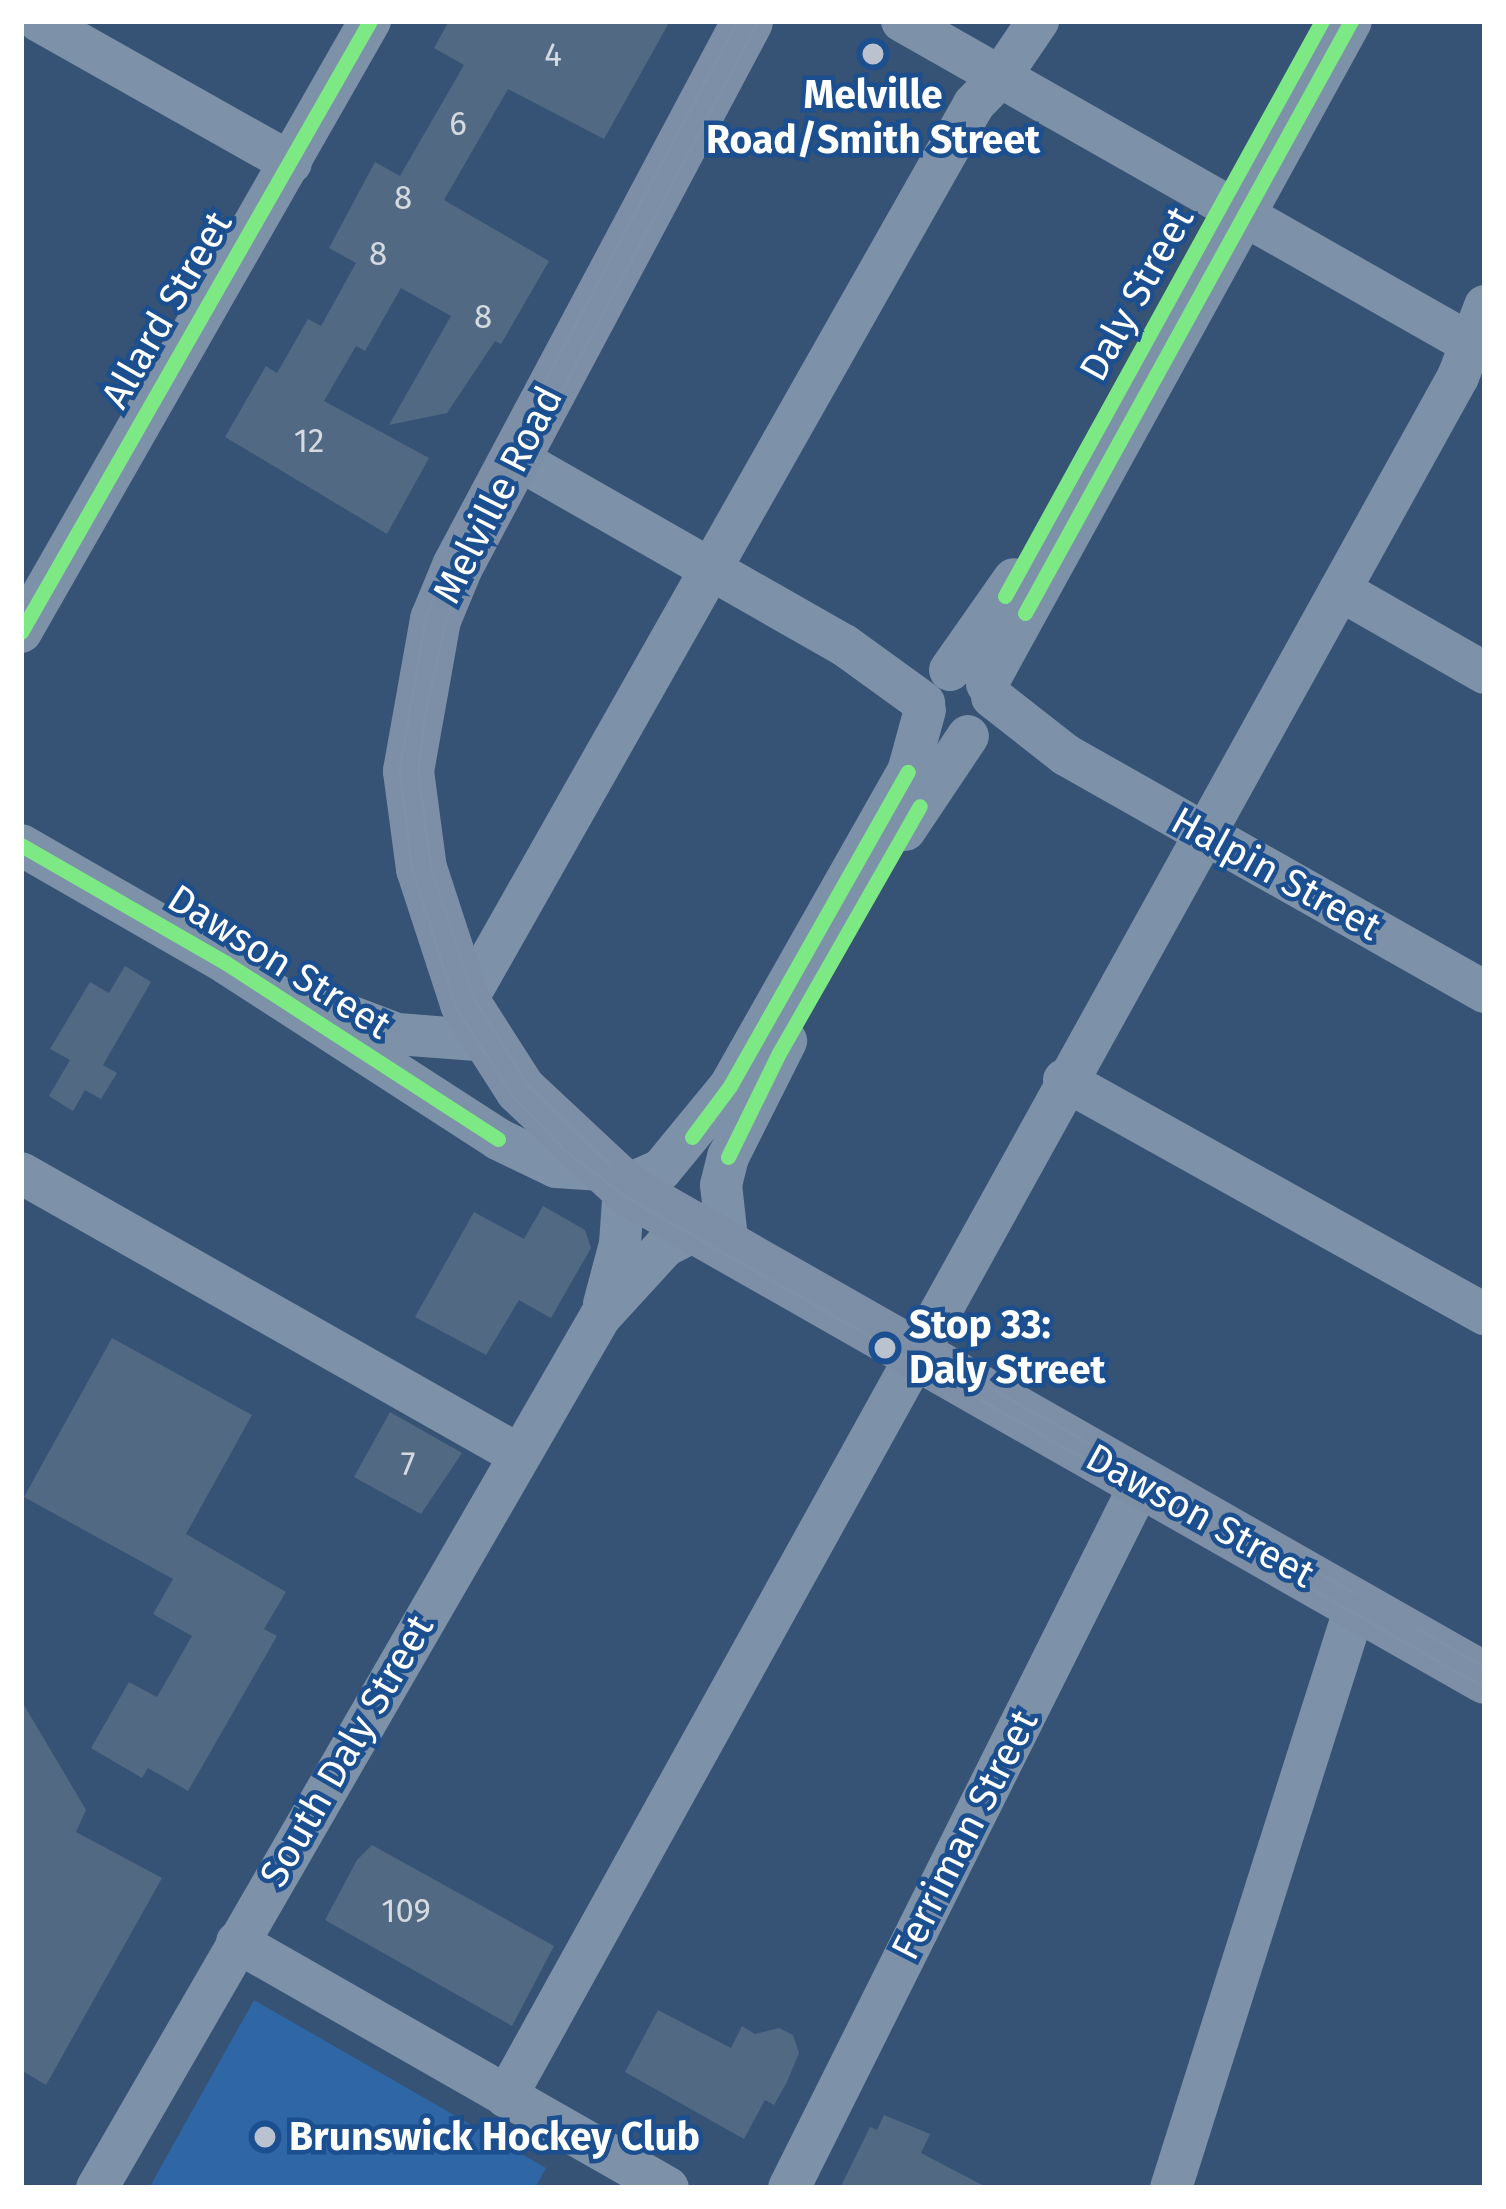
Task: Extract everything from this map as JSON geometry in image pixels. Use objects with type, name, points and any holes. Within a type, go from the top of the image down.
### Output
[{"type":"main road","name":"Melville Road","points":[[613,1178],[520,1089],[476,1022],[421,868],[408,771],[435,619],[514,458],[747,21]]},
{"type":"main road","name":"Dawson Street","points":[[613,1178],[828,1306],[1485,1678]]},
{"type":"street","points":[[39,21],[291,163]]},
{"type":"street","name":"Allard Street","points":[[21,632],[370,21]]},
{"type":"street","points":[[506,2097],[1480,334],[1236,211],[902,21]]},
{"type":"street","points":[[476,1022],[711,568],[974,104],[1000,77],[1038,21]]},
{"type":"street","name":"Daly Street","points":[[1236,211],[1322,21]]},
{"type":"street","name":"Daly Street","points":[[613,1178],[661,1170],[681,1152],[730,1086],[908,772],[957,701],[1236,211],[1351,21]]},
{"type":"street","name":"Halpin Street","points":[[514,458],[844,644],[1066,755],[1485,992]]},
{"type":"street","points":[[1340,590],[1485,673]]},
{"type":"street","name":"Daly Street","points":[[712,1239],[728,1156],[897,843],[957,701]]},
{"type":"street","name":"Dawson Street","points":[[21,845],[226,963],[498,1139],[556,1167],[613,1178]]},
{"type":"street","name":"Dawson Street","points":[[226,963],[397,1034],[476,1022]]},
{"type":"street","points":[[1064,1080],[1485,1314]]},
{"type":"street","points":[[21,1173],[519,1455]]},
{"type":"street","name":"South Daly Street","points":[[600,1317],[620,1244],[613,1178]]},
{"type":"street","name":"South Daly Street","points":[[97,2188],[600,1317],[665,1246],[712,1239]]},
{"type":"street","name":"Ferriman Street","points":[[789,2188],[1141,1483]]},
{"type":"street","points":[[1171,2188],[1356,1604]]},
{"type":"street","points":[[237,1942],[668,2188]]},
{"type":"shaded area","points":[[254,2000],[546,2168],[535,2188],[149,2188]]},
{"type":"building","points":[[449,21],[670,21],[604,139],[508,89],[444,200],[549,261],[501,344],[495,341],[447,413],[389,425],[451,316],[401,288],[365,351],[356,346],[324,401],[429,458],[387,534],[225,437],[266,366],[277,373],[308,319],[321,326],[356,263],[329,248],[375,162],[400,176],[464,65],[434,48]]},
{"type":"building","points":[[125,966],[151,982],[103,1065],[117,1073],[101,1099],[85,1090],[73,1111],[49,1096],[70,1060],[50,1049],[90,982],[109,993]]},
{"type":"building","points":[[543,1206],[585,1230],[591,1248],[551,1318],[519,1300],[486,1355],[415,1317],[474,1212],[524,1239]]},
{"type":"building","points":[[112,1338],[252,1415],[186,1534],[286,1592],[264,1629],[277,1636],[188,1791],[148,1768],[142,1778],[91,1748],[129,1682],[157,1697],[192,1636],[153,1614],[173,1579],[24,1497]]},
{"type":"building","points":[[390,1412],[462,1453],[421,1514],[354,1477]]},
{"type":"building","points":[[21,1700],[86,1810],[76,1832],[162,1878],[46,2085],[21,2070]]},
{"type":"building","points":[[372,1845],[554,1946],[512,2026],[325,1920],[357,1860]]},
{"type":"building","points":[[658,2010],[731,2048],[742,2026],[755,2034],[779,2028],[793,2035],[799,2053],[787,2082],[774,2105],[765,2100],[744,2139],[625,2072]]},
{"type":"building","points":[[884,2115],[930,2134],[921,2153],[988,2188],[840,2188],[870,2127],[877,2130]]},
{"type":"tram line","points":[[737,21],[448,562],[426,615],[399,770],[412,870],[456,1008],[512,1095],[563,1149],[626,1197],[1485,1688]]},
{"type":"tram line","points":[[611,1166],[527,1084],[474,999],[430,866],[418,771],[423,723],[445,622],[466,570],[758,21]]},
{"type":"tram line","points":[[989,1387],[1355,1593]]},
{"type":"tram line","points":[[1418,1629],[1485,1667]]},
{"type":"cycle path","points":[[21,632],[370,21]]},
{"type":"cycle path","points":[[1005,596],[1322,21]]},
{"type":"cycle path","points":[[1025,613],[1351,21]]},
{"type":"cycle path","points":[[692,1137],[730,1086],[908,772]]},
{"type":"cycle path","points":[[728,1157],[779,1053],[920,806]]},
{"type":"cycle path","points":[[21,845],[226,963],[498,1139]]},
{"type":"place","name":"Melville Road/Smith Street","points":[[873,54]]},
{"type":"place","name":"Stop 33: Daly Street","points":[[885,1348]]},
{"type":"place","name":"Brunswick Hockey Club","points":[[265,2137]]}]
